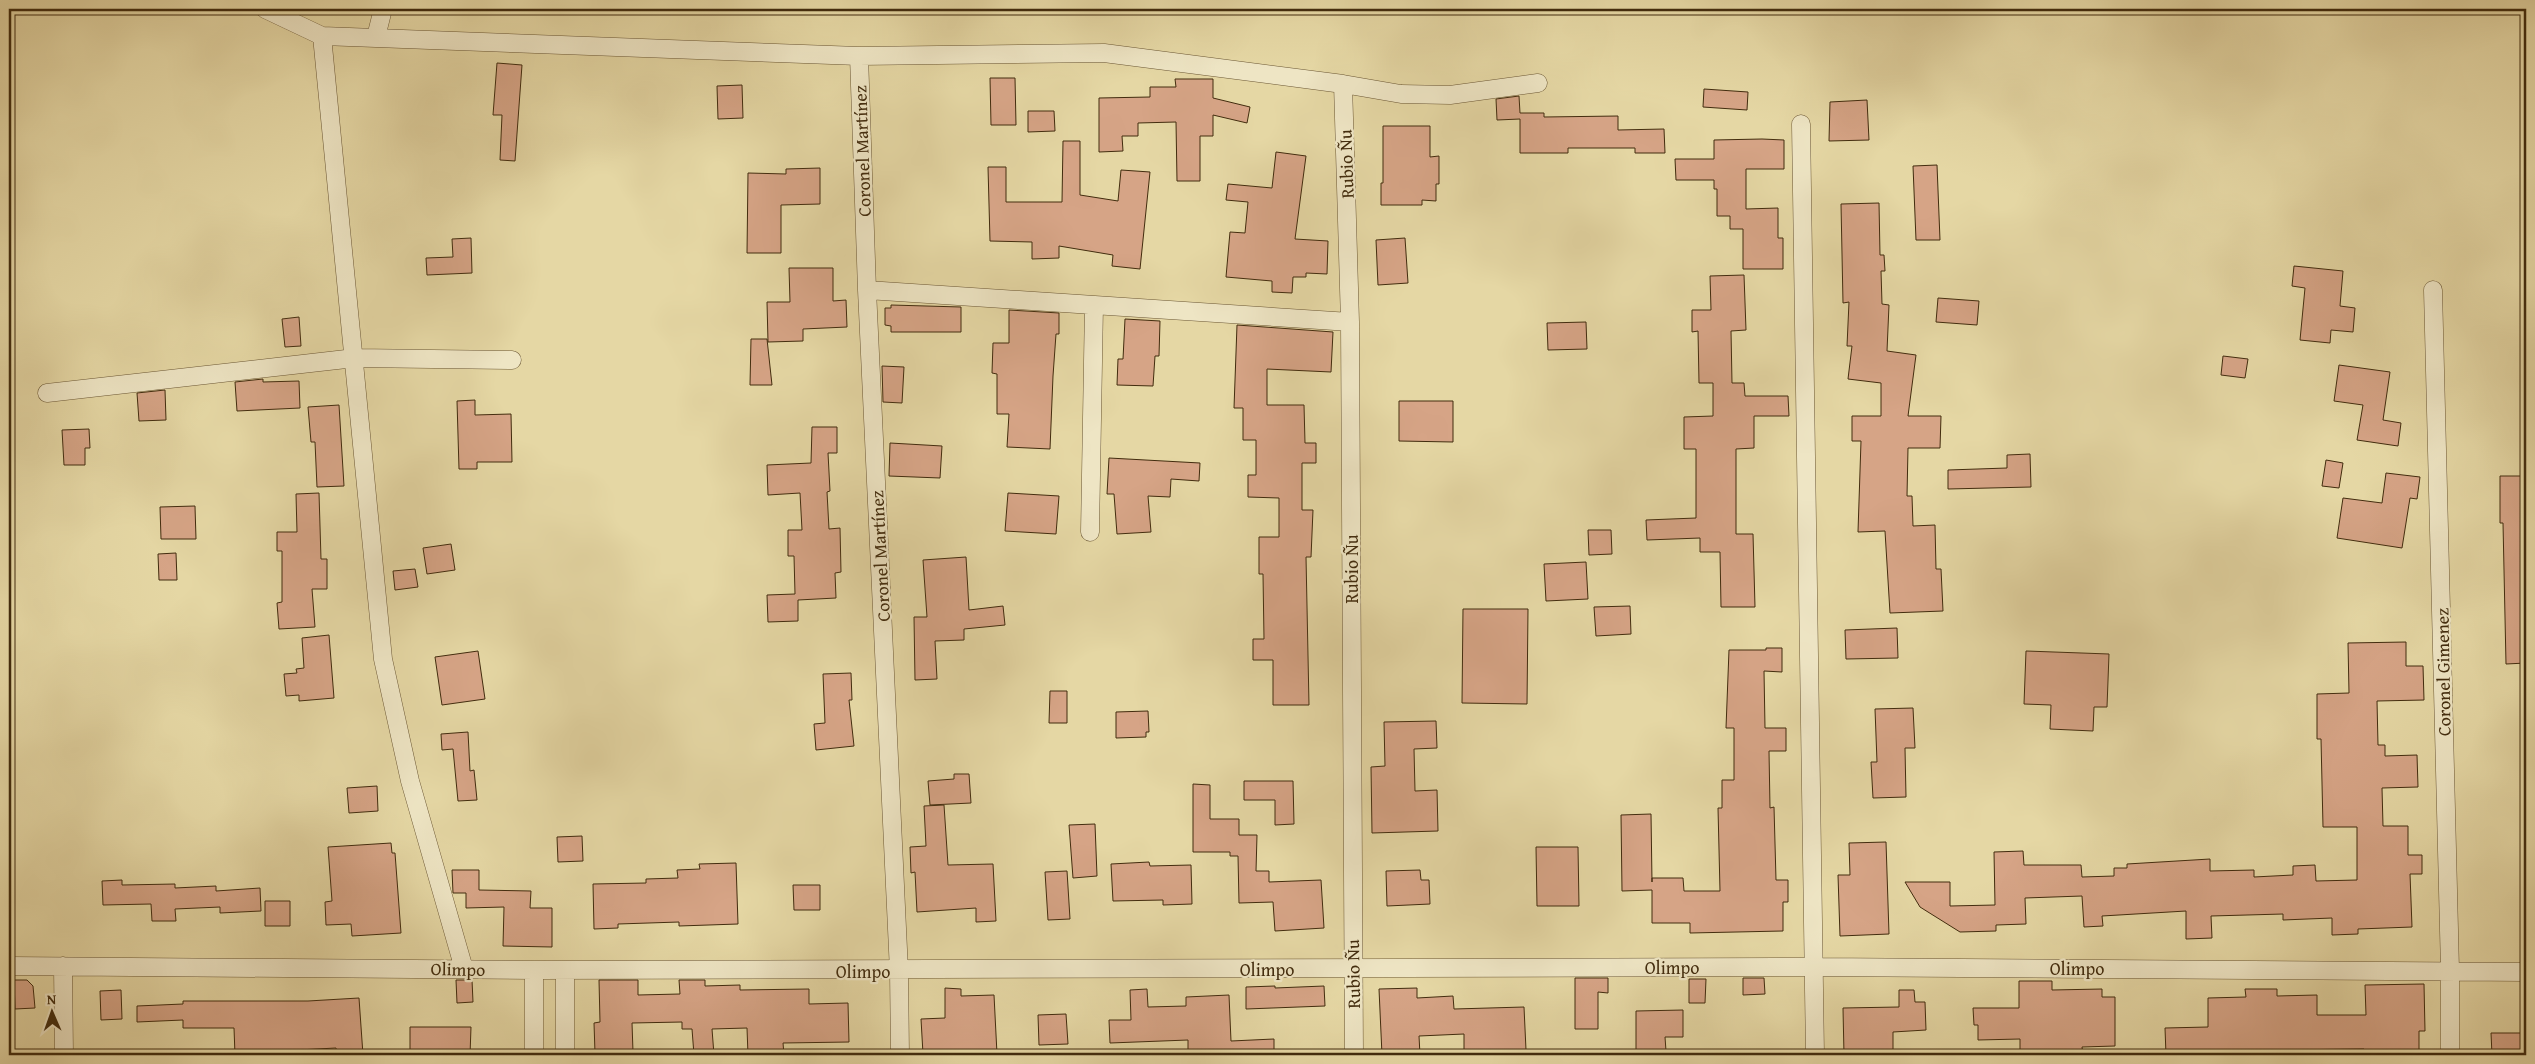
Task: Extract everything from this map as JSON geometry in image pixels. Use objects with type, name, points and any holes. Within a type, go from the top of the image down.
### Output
[{"type":"street","points":[[265,9],[322,36],[859,56],[1104,53],[1343,84],[1401,94],[1450,95],[1538,83]]},
{"type":"street","points":[[376,38],[383,9]]},
{"type":"street","points":[[322,36],[355,358],[382,659],[410,781],[464,968]]},
{"type":"street","name":"Coronel Martínez","points":[[859,56],[867,290],[899,971],[900,1055]]},
{"type":"street","name":"Rubio Ñu","points":[[1343,84],[1350,322],[1352,968],[1354,1055]]},
{"type":"street","points":[[1801,124],[1815,1055]]},
{"type":"street","points":[[867,290],[1350,322]]},
{"type":"street","name":"Coronel Gimenez","points":[[2433,290],[2450,970],[2450,1055]]},
{"type":"street","points":[[1090,532],[1094,305]]},
{"type":"street","points":[[47,393],[355,358],[512,360]]},
{"type":"street","name":"Olimpo","points":[[9,966],[899,971],[1815,967],[2526,972]]},
{"type":"street","points":[[63,966],[64,1055]]},
{"type":"street","points":[[534,970],[534,1055]]},
{"type":"street","points":[[565,970],[566,1055]]},
{"type":"building","points":[[497,63],[522,65],[515,161],[500,160],[502,115],[493,115]]},
{"type":"building","points":[[990,78],[1015,78],[1016,125],[991,125]]},
{"type":"building","points":[[1175,79],[1213,79],[1213,98],[1250,107],[1247,123],[1213,115],[1213,136],[1200,136],[1200,181],[1177,181],[1176,122],[1138,123],[1138,136],[1122,136],[1123,151],[1099,152],[1099,98],[1150,97],[1150,87],[1176,87]]},
{"type":"building","points":[[742,85],[743,118],[718,119],[717,86]]},
{"type":"building","points":[[1704,89],[1748,92],[1747,110],[1703,107]]},
{"type":"building","points":[[1519,96],[1520,113],[1544,113],[1544,117],[1618,116],[1618,130],[1664,129],[1665,153],[1635,153],[1635,148],[1568,148],[1568,153],[1520,153],[1520,119],[1497,120],[1496,99]]},
{"type":"building","points":[[1867,100],[1869,140],[1829,141],[1830,102]]},
{"type":"building","points":[[1028,111],[1054,111],[1055,131],[1028,132]]},
{"type":"building","points":[[1383,126],[1430,126],[1430,157],[1439,156],[1439,184],[1436,184],[1436,201],[1422,200],[1422,205],[1381,205]]},
{"type":"building","points":[[1714,140],[1784,140],[1784,169],[1746,169],[1746,209],[1778,208],[1778,238],[1783,238],[1783,269],[1743,269],[1743,229],[1730,229],[1730,216],[1717,216],[1717,189],[1714,189],[1714,180],[1676,180],[1675,159],[1714,159]]},
{"type":"building","points":[[1063,141],[1080,141],[1080,195],[1118,201],[1121,170],[1150,172],[1140,269],[1112,266],[1113,255],[1059,246],[1059,258],[1032,259],[1032,242],[990,241],[988,167],[1006,167],[1006,202],[1062,202]]},
{"type":"building","points":[[1276,152],[1306,156],[1295,239],[1328,241],[1327,274],[1306,273],[1306,277],[1293,277],[1292,293],[1272,292],[1272,281],[1226,277],[1230,232],[1245,233],[1248,202],[1226,200],[1228,184],[1272,188]]},
{"type":"building","points":[[1937,165],[1940,240],[1916,240],[1913,166]]},
{"type":"building","points":[[820,168],[820,204],[781,205],[781,253],[747,253],[748,173],[786,174],[786,169]]},
{"type":"building","points":[[1879,203],[1880,255],[1884,255],[1885,271],[1881,271],[1882,304],[1889,305],[1887,351],[1916,355],[1908,416],[1941,416],[1940,448],[1908,448],[1907,496],[1912,496],[1913,526],[1935,525],[1936,569],[1941,569],[1943,611],[1890,613],[1885,531],[1858,532],[1861,441],[1852,441],[1852,416],[1881,416],[1881,383],[1848,379],[1852,346],[1847,346],[1849,302],[1843,303],[1841,204]]},
{"type":"building","points":[[471,238],[472,273],[427,275],[426,258],[453,257],[452,239]]},
{"type":"building","points":[[1405,238],[1408,283],[1378,285],[1376,240]]},
{"type":"building","points":[[2294,266],[2343,271],[2340,306],[2355,308],[2353,332],[2331,330],[2330,343],[2300,340],[2305,288],[2292,286]]},
{"type":"building","points":[[789,268],[833,268],[833,301],[846,300],[847,327],[803,329],[803,341],[768,342],[767,302],[790,302]]},
{"type":"building","points":[[1744,275],[1746,330],[1731,331],[1732,383],[1744,383],[1745,396],[1788,396],[1789,416],[1754,416],[1754,448],[1736,449],[1736,534],[1753,534],[1755,607],[1721,607],[1720,552],[1700,552],[1700,538],[1647,540],[1646,520],[1696,518],[1696,449],[1684,449],[1684,417],[1713,416],[1713,383],[1699,383],[1698,331],[1692,332],[1692,310],[1711,310],[1710,276]]},
{"type":"building","points":[[1938,298],[1979,301],[1977,325],[1936,322]]},
{"type":"building","points":[[891,305],[961,307],[961,332],[891,332],[891,326],[885,325],[885,308],[891,308]]},
{"type":"building","points":[[1009,310],[1059,313],[1059,334],[1056,334],[1053,376],[1050,449],[1007,447],[1009,414],[997,414],[997,374],[992,373],[993,343],[1009,343]]},
{"type":"building","points":[[299,317],[301,346],[285,347],[282,319]]},
{"type":"building","points":[[1125,319],[1160,321],[1159,356],[1155,356],[1153,386],[1117,385],[1118,359],[1123,359]]},
{"type":"building","points":[[1586,322],[1587,349],[1548,350],[1547,323]]},
{"type":"building","points":[[1237,325],[1333,332],[1331,372],[1267,369],[1267,405],[1304,405],[1305,443],[1316,443],[1316,463],[1302,463],[1302,510],[1313,510],[1311,557],[1306,557],[1309,705],[1273,705],[1273,660],[1253,660],[1253,639],[1264,639],[1263,574],[1259,574],[1259,537],[1279,537],[1279,498],[1248,497],[1248,475],[1256,475],[1256,440],[1243,440],[1243,408],[1234,408]]},
{"type":"building","points":[[751,339],[767,339],[772,385],[750,385]]},
{"type":"building","points":[[2223,356],[2248,359],[2245,378],[2221,375]]},
{"type":"building","points":[[2339,365],[2390,372],[2383,420],[2401,423],[2398,446],[2357,440],[2363,405],[2334,401]]},
{"type":"building","points":[[882,366],[904,367],[902,403],[883,402]]},
{"type":"building","points":[[263,379],[263,382],[299,381],[300,408],[237,411],[235,382]]},
{"type":"building","points":[[165,390],[166,420],[139,421],[137,393]]},
{"type":"building","points":[[475,400],[475,415],[511,414],[512,462],[477,462],[477,469],[459,469],[457,401]]},
{"type":"building","points":[[1399,401],[1453,401],[1453,442],[1399,441]]},
{"type":"building","points":[[339,405],[344,486],[317,487],[315,442],[311,442],[308,407]]},
{"type":"building","points":[[812,427],[837,427],[837,453],[828,453],[830,491],[827,492],[829,529],[840,528],[841,572],[835,573],[836,598],[798,600],[798,621],[768,622],[767,595],[795,594],[794,556],[788,556],[788,530],[802,530],[800,493],[768,495],[767,465],[811,463]]},
{"type":"building","points":[[89,429],[90,448],[85,448],[85,465],[64,465],[62,430]]},
{"type":"building","points":[[890,443],[942,446],[940,478],[889,476]]},
{"type":"building","points":[[2030,454],[2031,487],[1948,489],[1948,470],[2007,468],[2007,455]]},
{"type":"building","points":[[1109,458],[1200,463],[1199,481],[1171,479],[1170,497],[1148,496],[1151,532],[1117,534],[1114,494],[1107,494]]},
{"type":"building","points":[[2326,460],[2343,463],[2339,488],[2322,486]]},
{"type":"building","points":[[2386,473],[2420,477],[2417,499],[2410,498],[2402,548],[2337,538],[2343,498],[2382,503]]},
{"type":"building","points":[[2500,476],[2526,476],[2526,663],[2506,664]]},
{"type":"building","points":[[319,493],[321,559],[327,559],[327,589],[312,589],[315,627],[279,629],[277,603],[282,602],[282,551],[277,551],[277,532],[297,532],[296,494]]},
{"type":"building","points":[[1008,493],[1059,496],[1056,534],[1005,531]]},
{"type":"building","points":[[195,506],[196,539],[161,539],[160,507]]},
{"type":"building","points":[[1588,530],[1611,530],[1612,554],[1589,555]]},
{"type":"building","points":[[451,544],[455,570],[427,574],[423,548]]},
{"type":"building","points":[[176,553],[177,580],[159,580],[158,554]]},
{"type":"building","points":[[966,557],[969,610],[1003,606],[1005,625],[964,629],[964,640],[935,641],[937,679],[915,680],[914,617],[927,617],[923,560]]},
{"type":"building","points":[[1586,562],[1588,599],[1546,601],[1544,564]]},
{"type":"building","points":[[415,569],[418,587],[395,590],[393,571]]},
{"type":"building","points":[[1630,606],[1631,634],[1596,636],[1594,607]]},
{"type":"building","points":[[1463,609],[1528,609],[1527,704],[1462,703]]},
{"type":"building","points":[[1897,628],[1898,658],[1846,659],[1845,630]]},
{"type":"building","points":[[329,635],[334,698],[299,701],[299,695],[286,696],[284,674],[297,673],[296,669],[304,668],[302,638]]},
{"type":"building","points":[[2406,642],[2406,666],[2423,666],[2424,700],[2377,701],[2378,745],[2385,745],[2385,756],[2417,755],[2418,787],[2382,788],[2383,826],[2408,826],[2408,855],[2422,855],[2422,874],[2410,874],[2412,927],[2358,929],[2358,934],[2332,935],[2332,918],[2283,920],[2283,914],[2211,916],[2212,938],[2186,939],[2186,911],[2102,916],[2103,926],[2084,927],[2082,896],[2025,898],[2026,924],[1996,925],[1996,931],[1960,932],[1920,907],[1905,882],[1950,882],[1950,906],[1995,905],[1994,852],[2023,851],[2024,865],[2081,865],[2082,877],[2114,876],[2114,868],[2127,868],[2127,864],[2210,859],[2210,871],[2254,870],[2254,877],[2293,875],[2293,866],[2315,865],[2316,881],[2357,880],[2357,827],[2323,827],[2321,739],[2317,739],[2317,694],[2349,693],[2348,643]]},
{"type":"building","points":[[1766,648],[1782,648],[1782,672],[1764,671],[1765,728],[1786,728],[1786,751],[1769,751],[1770,808],[1774,807],[1776,880],[1788,880],[1788,902],[1783,902],[1783,931],[1690,933],[1690,923],[1652,923],[1652,890],[1622,891],[1621,815],[1651,814],[1652,882],[1652,878],[1683,878],[1684,891],[1720,891],[1718,808],[1722,808],[1722,780],[1734,780],[1734,728],[1726,728],[1729,650],[1766,650]]},
{"type":"building","points":[[478,651],[485,699],[442,705],[435,657]]},
{"type":"building","points":[[2026,651],[2109,654],[2107,707],[2094,707],[2093,731],[2050,729],[2051,705],[2024,704]]},
{"type":"building","points":[[851,673],[852,700],[849,700],[854,746],[816,750],[814,724],[825,723],[823,674]]},
{"type":"building","points":[[1050,691],[1067,691],[1067,723],[1049,723]]},
{"type":"building","points":[[1913,708],[1915,748],[1905,748],[1906,797],[1873,798],[1871,762],[1877,762],[1875,709]]},
{"type":"building","points":[[1148,711],[1149,732],[1146,732],[1146,737],[1116,738],[1116,712]]},
{"type":"building","points":[[1436,721],[1437,748],[1414,749],[1415,791],[1437,790],[1438,831],[1372,833],[1371,767],[1385,766],[1384,722]]},
{"type":"building","points":[[468,732],[470,771],[474,770],[477,800],[458,801],[453,749],[442,750],[441,734]]},
{"type":"building","points":[[954,774],[969,774],[971,803],[930,805],[928,781],[954,779]]},
{"type":"building","points":[[1244,781],[1293,781],[1294,824],[1275,825],[1275,800],[1244,800]]},
{"type":"building","points":[[1193,784],[1210,785],[1210,819],[1239,819],[1239,835],[1257,835],[1256,871],[1269,871],[1269,882],[1321,880],[1324,928],[1275,931],[1273,902],[1239,903],[1238,856],[1230,856],[1230,852],[1193,852]]},
{"type":"building","points":[[377,786],[378,811],[349,813],[347,788]]},
{"type":"building","points":[[944,805],[948,865],[993,864],[996,921],[976,922],[976,908],[917,912],[915,872],[911,873],[910,847],[926,846],[924,806]]},
{"type":"building","points":[[1095,824],[1097,876],[1073,878],[1069,825]]},
{"type":"building","points":[[582,836],[583,861],[558,862],[557,837]]},
{"type":"building","points":[[1886,842],[1889,934],[1840,936],[1838,875],[1850,875],[1849,843]]},
{"type":"building","points":[[391,843],[392,853],[395,853],[401,933],[352,936],[351,924],[326,925],[325,902],[332,901],[328,847]]},
{"type":"building","points":[[1536,847],[1578,847],[1579,906],[1537,906]]},
{"type":"building","points":[[1149,862],[1150,866],[1191,865],[1192,904],[1163,905],[1163,900],[1113,901],[1111,864]]},
{"type":"building","points":[[736,863],[738,924],[679,926],[679,922],[618,924],[618,928],[594,929],[593,884],[646,883],[646,879],[678,878],[677,870],[700,869],[699,864]]},
{"type":"building","points":[[452,870],[479,870],[479,890],[531,891],[530,908],[552,908],[552,947],[503,946],[504,907],[466,908],[466,893],[453,893]]},
{"type":"building","points":[[1420,870],[1421,880],[1429,880],[1430,904],[1387,906],[1386,871]]},
{"type":"building","points":[[1067,871],[1070,919],[1048,920],[1045,872]]},
{"type":"building","points":[[122,880],[122,885],[175,884],[175,888],[216,886],[216,891],[260,888],[261,911],[220,913],[220,907],[175,909],[176,921],[152,921],[151,904],[103,905],[102,881]]},
{"type":"building","points":[[793,885],[820,885],[820,910],[794,910]]},
{"type":"building","points":[[265,901],[290,901],[290,926],[265,926]]},
{"type":"building","points":[[1575,978],[1608,978],[1608,993],[1598,992],[1598,1029],[1575,1029]]},
{"type":"building","points":[[1743,978],[1764,978],[1765,994],[1743,995]]},
{"type":"building","points":[[1689,979],[1706,979],[1705,1003],[1689,1003]]},
{"type":"building","points":[[14,980],[27,980],[33,986],[35,1008],[15,1009]]},
{"type":"building","points":[[456,980],[472,980],[473,1002],[457,1003]]},
{"type":"building","points":[[599,980],[638,980],[638,995],[680,994],[679,980],[705,980],[705,986],[740,985],[740,990],[809,989],[809,1004],[848,1003],[849,1042],[783,1043],[784,1055],[748,1055],[747,1028],[712,1029],[714,1055],[694,1055],[692,1029],[682,1029],[682,1022],[632,1023],[633,1052],[595,1053],[594,1023],[600,1022]]},
{"type":"building","points":[[2019,981],[2052,981],[2052,990],[2102,989],[2102,997],[2115,997],[2115,1046],[2082,1047],[2083,1055],[2020,1055],[2020,1039],[1978,1040],[1978,1025],[1974,1025],[1973,1008],[2019,1008]]},
{"type":"building","points":[[2424,984],[2425,1031],[2419,1031],[2419,1055],[2364,1055],[2364,1049],[2278,1050],[2278,1054],[2246,1055],[2246,1050],[2204,1050],[2204,1055],[2166,1055],[2165,1028],[2208,1027],[2208,998],[2246,997],[2245,989],[2277,989],[2277,996],[2317,995],[2317,1015],[2366,1015],[2365,985]]},
{"type":"building","points":[[1275,986],[1275,988],[1324,986],[1325,1006],[1246,1009],[1246,987]]},
{"type":"building","points":[[945,988],[961,989],[961,996],[994,995],[997,1054],[923,1054],[921,1019],[945,1018]]},
{"type":"building","points":[[1417,988],[1417,998],[1453,996],[1454,1009],[1524,1007],[1526,1050],[1464,1052],[1464,1034],[1419,1036],[1420,1055],[1382,1055],[1379,989]]},
{"type":"building","points":[[1147,989],[1148,1007],[1186,1006],[1186,997],[1229,995],[1231,1041],[1274,1039],[1274,1055],[1188,1055],[1188,1040],[1110,1043],[1109,1020],[1131,1020],[1130,990]]},
{"type":"building","points":[[121,990],[122,1019],[101,1020],[100,991]]},
{"type":"building","points":[[1899,990],[1914,990],[1915,1002],[1925,1002],[1926,1030],[1893,1032],[1893,1055],[1844,1055],[1843,1008],[1899,1007]]},
{"type":"building","points":[[359,998],[363,1055],[337,1055],[336,1048],[298,1050],[298,1055],[235,1055],[234,1028],[183,1028],[183,1020],[137,1022],[137,1006],[183,1004],[183,1001],[308,1001]]},
{"type":"building","points":[[1683,1010],[1683,1037],[1665,1037],[1666,1051],[1636,1052],[1636,1011]]},
{"type":"building","points":[[1066,1014],[1068,1044],[1039,1045],[1038,1015]]},
{"type":"building","points":[[410,1027],[471,1027],[470,1055],[410,1055]]},
{"type":"building","points":[[2491,1033],[2526,1033],[2526,1055],[2492,1055]]}]
